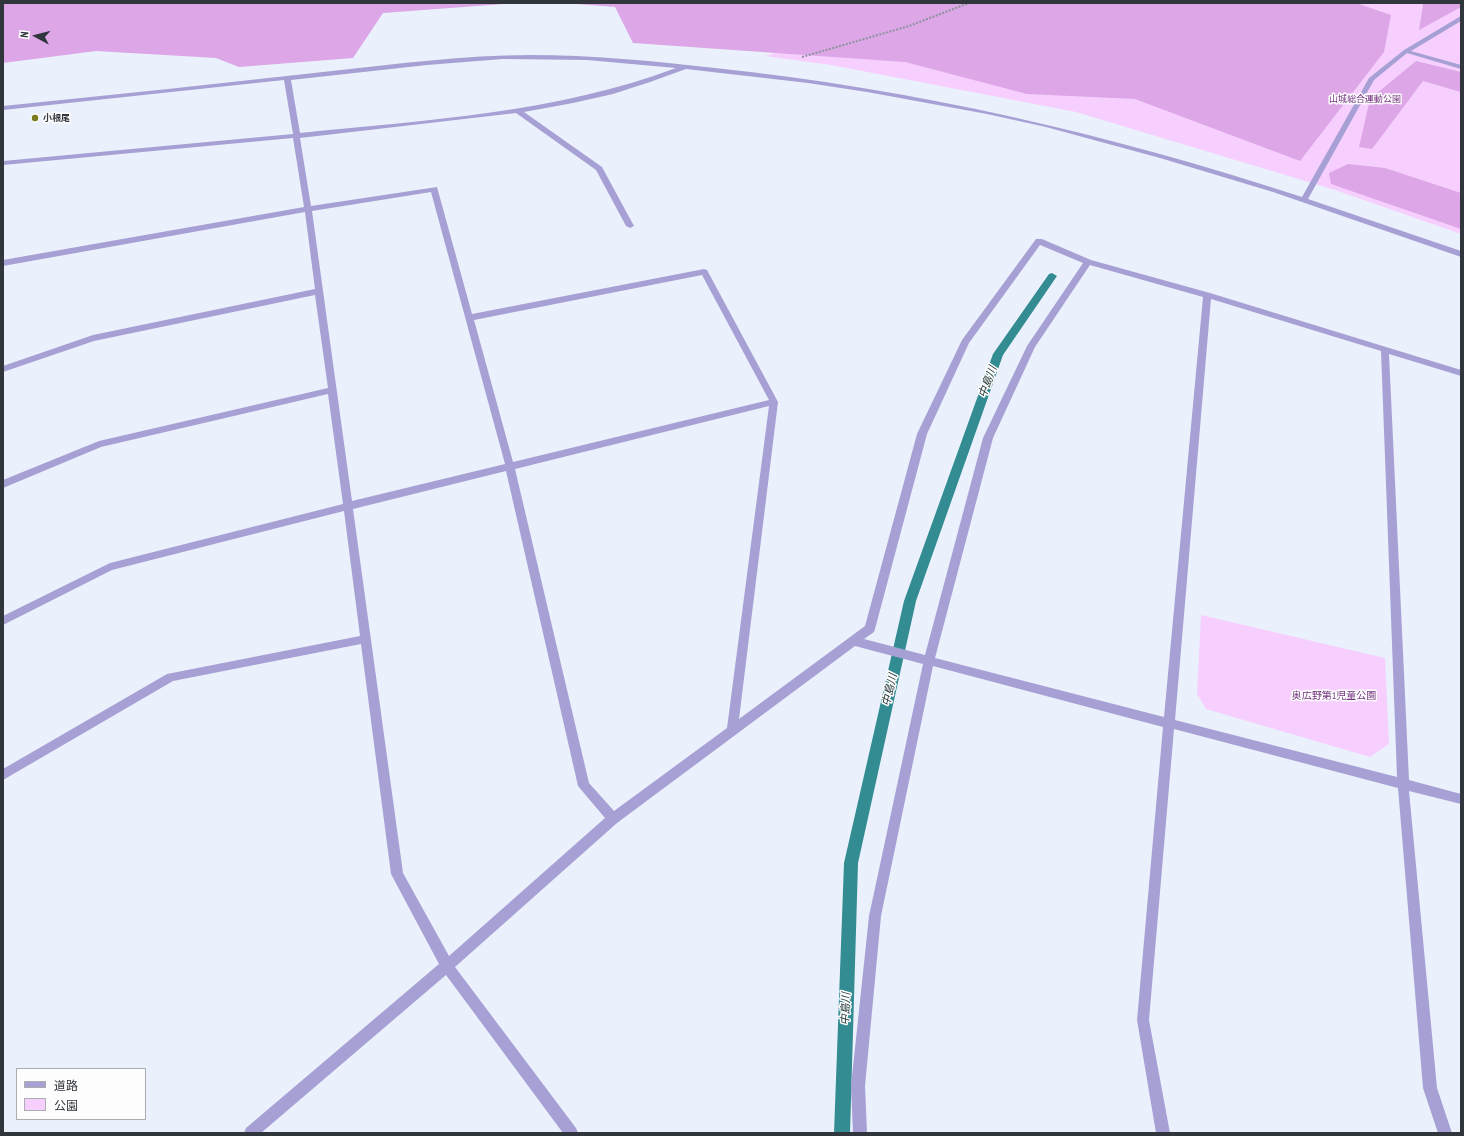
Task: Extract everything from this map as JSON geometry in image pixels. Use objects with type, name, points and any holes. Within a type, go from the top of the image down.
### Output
[{"type":"street","points":[[1304,200],[1371,79],[1406,51],[1461,18]]},
{"type":"street","points":[[1406,51],[1461,67]]},
{"type":"street","points":[[3,108],[470,59],[509,57],[608,59],[686,66],[806,80],[967,108],[1065,129],[1164,156],[1304,200],[1461,254]]},
{"type":"street","points":[[3,163],[298,136],[519,112],[624,90],[686,66]]},
{"type":"street","points":[[287,77],[298,136],[397,874],[447,966],[571,1133]]},
{"type":"street","points":[[519,112],[599,170],[630,226]]},
{"type":"street","points":[[3,263],[308,209],[434,189],[510,467],[584,786],[613,819]]},
{"type":"street","points":[[251,1133],[447,966],[613,819],[870,629],[922,434],[965,342],[1039,241],[1088,262],[1207,295],[1461,373]]},
{"type":"street","points":[[860,1133],[858,1086],[875,916],[929,661],[988,438],[1031,346],[1088,262]]},
{"type":"street","points":[[469,318],[704,272],[774,402],[732,731]]},
{"type":"street","points":[[3,369],[93,338],[319,292]]},
{"type":"street","points":[[1163,1133],[1143,1020],[1207,295]]},
{"type":"street","points":[[1385,350],[1403,784],[1430,1088],[1445,1133]]},
{"type":"street","points":[[3,484],[99,444],[332,390]]},
{"type":"street","points":[[3,621],[110,566],[774,402]]},
{"type":"street","points":[[3,775],[171,678],[366,639]]},
{"type":"street","points":[[853,641],[1461,799]]},
{"type":"path","points":[[802,57],[910,26],[969,3]]},
{"type":"green space","name":"山城総合運動公園","points":[[941,3],[1461,3],[1461,234],[1335,190],[1076,112],[831,65],[765,56],[902,18]]},
{"type":"green space","name":"奥広野第1児童公園","points":[[1201,615],[1385,658],[1389,744],[1370,757],[1206,709],[1197,694]]},
{"type":"shaded area","points":[[3,3],[518,3],[383,13],[353,58],[239,67],[216,58],[96,51],[3,63]]},
{"type":"shaded area","name":"山城総合運動公園","points":[[564,3],[1356,3],[1391,15],[1384,52],[1300,161],[1135,99],[1027,94],[905,62],[633,43],[615,7]]},
{"type":"shaded area","points":[[1420,3],[1461,3],[1461,7],[1419,30],[1423,5]]},
{"type":"shaded area","points":[[1416,61],[1461,72],[1461,92],[1423,81],[1372,149],[1359,147],[1370,99]]},
{"type":"shaded area","points":[[1348,164],[1385,168],[1461,193],[1461,229],[1331,184],[1329,173]]},
{"type":"waterway","name":"中島川","points":[[842,1133],[851,863],[910,601],[998,354],[1052,276]]},
{"type":"place","name":"小根尾","points":[[35,118]]}]
